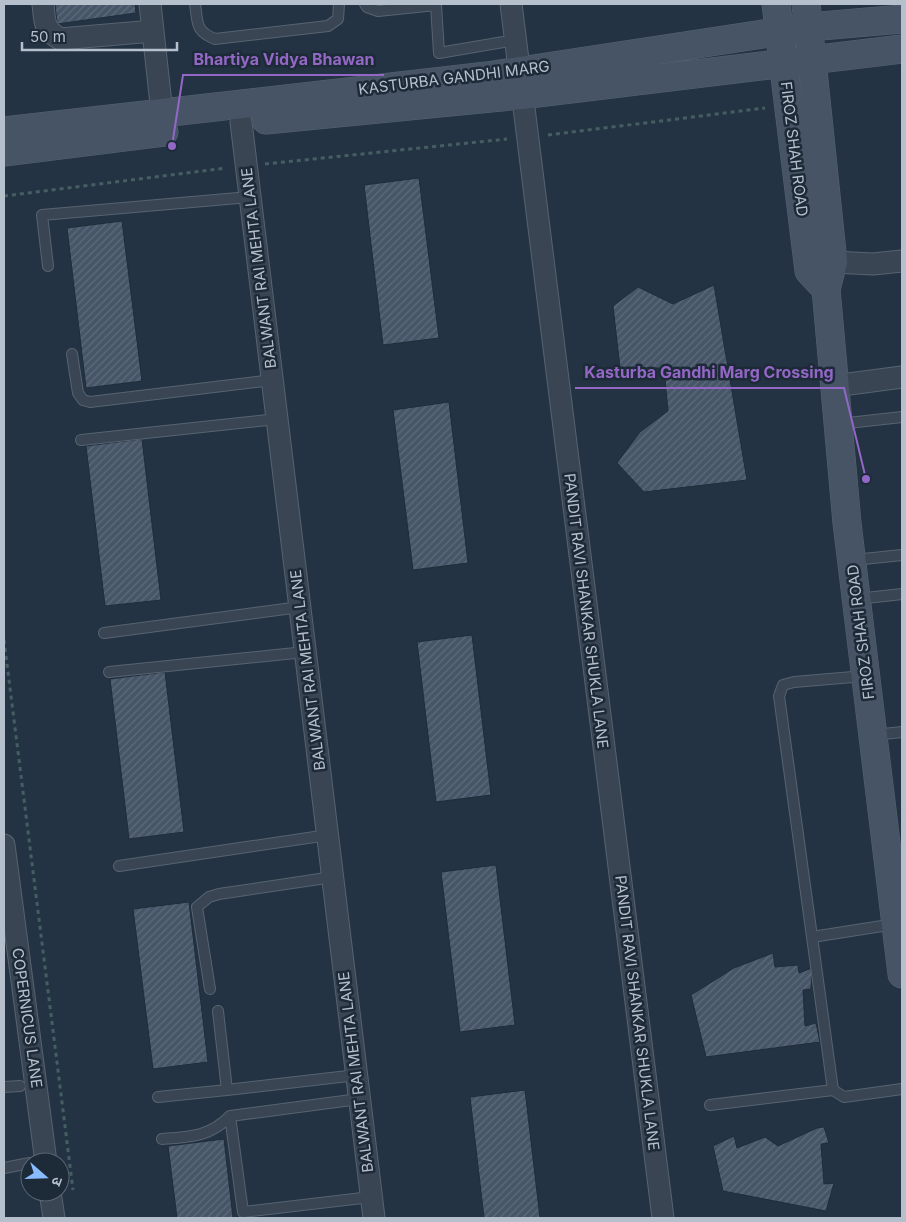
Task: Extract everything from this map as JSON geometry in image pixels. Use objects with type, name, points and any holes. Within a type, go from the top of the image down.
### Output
[{"type":"main road","name":"FIROZ SHAH ROAD","points":[[776,4],[809,271],[826,289]]},
{"type":"main road","name":"FIROZ SHAH ROAD","points":[[807,15],[833,262],[826,289],[834,386],[856,599],[873,735],[897,888],[896,924],[902,974]]},
{"type":"main road","name":"KASTURBA GANDHI MARG","points":[[4,152],[241,122],[520,83],[780,31],[807,15],[902,19]]},
{"type":"main road","name":"KASTURBA GANDHI MARG","points":[[4,131],[162,113],[783,63],[902,49]]},
{"type":"street","points":[[43,4],[46,27],[60,39],[153,31]]},
{"type":"street","points":[[150,4],[162,113]]},
{"type":"street","name":"PANDIT RAVI SHANKAR SHUKLA LANE","points":[[511,4],[526,138],[663,1218]]},
{"type":"street","name":"BALWANT RAI MEHTA LANE","points":[[241,122],[374,1218]]},
{"type":"street","points":[[833,262],[873,264],[902,261]]},
{"type":"street","points":[[834,386],[902,377]]},
{"type":"street","name":"COPERNICUS LANE","points":[[4,845],[45,1152]]},
{"type":"street","points":[[52,1202],[54,1218]]},
{"type":"lane","points":[[195,4],[198,28],[205,35],[215,39],[328,26],[338,19],[339,4]]},
{"type":"lane","points":[[365,4],[367,7],[378,11],[440,4],[439,53],[515,40]]},
{"type":"lane","points":[[48,266],[42,215],[250,198]]},
{"type":"lane","points":[[72,354],[78,394],[83,400],[90,402],[272,380]]},
{"type":"lane","points":[[838,424],[902,417]]},
{"type":"lane","points":[[81,440],[277,419]]},
{"type":"lane","points":[[852,560],[902,555]]},
{"type":"lane","points":[[856,599],[902,594]]},
{"type":"lane","points":[[104,633],[300,607]]},
{"type":"lane","points":[[109,672],[306,652]]},
{"type":"lane","points":[[833,1090],[779,696],[783,685],[794,682],[866,676]]},
{"type":"lane","points":[[873,735],[902,732]]},
{"type":"lane","points":[[118,866],[328,835]]},
{"type":"lane","points":[[210,988],[197,907],[209,897],[219,894],[332,877]]},
{"type":"lane","points":[[812,937],[896,924]]},
{"type":"lane","points":[[218,1011],[227,1090]]},
{"type":"lane","points":[[158,1097],[357,1075]]},
{"type":"lane","points":[[4,1087],[20,1086]]},
{"type":"lane","points":[[710,1106],[833,1090],[844,1097],[902,1089]]},
{"type":"lane","points":[[162,1139],[190,1137],[209,1132],[222,1125],[230,1116],[360,1098]]},
{"type":"lane","points":[[230,1116],[244,1212],[371,1197]]},
{"type":"lane","points":[[4,1168],[20,1165]]},
{"type":"path","points":[[4,196],[246,166],[526,138],[788,105]]},
{"type":"path","points":[[4,640],[74,1199]]},
{"type":"building","points":[[55,4],[135,4],[136,13],[57,24]]},
{"type":"building","points":[[419,178],[439,338],[383,345],[364,185]]},
{"type":"building","points":[[122,221],[142,381],[86,388],[67,228]]},
{"type":"building","points":[[714,285],[747,480],[644,492],[617,463],[640,432],[668,411],[664,368],[620,368],[613,306],[638,287],[673,304]]},
{"type":"building","points":[[449,402],[468,563],[413,570],[393,410]]},
{"type":"building","points":[[142,439],[161,600],[105,606],[86,446]]},
{"type":"building","points":[[472,635],[491,795],[436,802],[417,642]]},
{"type":"building","points":[[165,672],[184,832],[129,839],[110,679]]},
{"type":"building","points":[[496,865],[515,1025],[460,1032],[441,872]]},
{"type":"building","points":[[189,902],[208,1062],[153,1069],[133,909]]},
{"type":"building","points":[[773,953],[775,967],[798,965],[799,973],[812,968],[811,989],[803,990],[805,1026],[816,1023],[820,1042],[706,1057],[691,995],[734,968]]},
{"type":"building","points":[[525,1090],[540,1218],[484,1218],[470,1097]]},
{"type":"building","points":[[824,1127],[829,1143],[821,1144],[824,1184],[834,1183],[826,1211],[723,1191],[713,1146],[734,1136],[737,1148],[765,1137],[778,1146],[817,1128]]},
{"type":"building","points":[[224,1139],[233,1218],[177,1218],[168,1146]]},
{"type":"place","name":"Bhartiya Vidya Bhawan","points":[[172,146]]},
{"type":"place","name":"Kasturba Gandhi Marg Crossing","points":[[866,479]]}]
